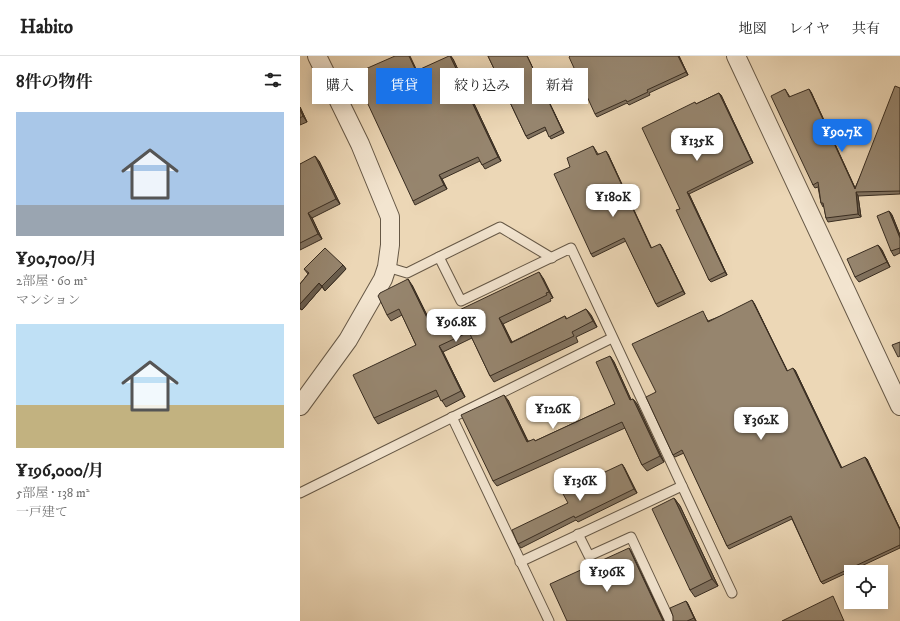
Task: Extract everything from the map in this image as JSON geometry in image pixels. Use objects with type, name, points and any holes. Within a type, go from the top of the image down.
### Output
[{"type":"street","points":[[300,406],[348,340],[383,279],[387,267],[390,245],[390,217],[360,144],[317,56]]},
{"type":"street","points":[[736,56],[900,406]]},
{"type":"lane","points":[[387,267],[407,273],[500,227],[552,258]]},
{"type":"lane","points":[[439,257],[461,301],[571,248],[732,593]]},
{"type":"lane","points":[[300,493],[612,338]]},
{"type":"lane","points":[[452,417],[549,621]]},
{"type":"lane","points":[[520,562],[682,486]]},
{"type":"lane","points":[[578,534],[589,556],[631,536],[670,621]]},
{"type":"building","points":[[395,56],[409,56],[415,68],[376,68],[376,104],[432,104],[432,68],[423,68],[450,56],[456,68],[440,68],[440,104],[473,104],[498,157],[482,165],[478,157],[439,175],[444,185],[413,201],[368,104],[368,68]]},
{"type":"building","points":[[488,56],[527,56],[533,68],[532,104],[550,104],[562,130],[549,137],[545,127],[526,136],[511,104],[524,104],[524,68],[494,68]]},
{"type":"building","points":[[678,56],[686,72],[647,90],[648,92],[627,102],[626,100],[595,114],[588,99],[588,68],[574,68],[569,57]]},
{"type":"building","points":[[895,86],[900,88],[900,191],[856,192],[858,214],[826,218],[823,203],[821,203],[818,182],[813,185],[771,96],[785,89],[789,97],[809,89],[855,189]]},
{"type":"building","points":[[719,93],[751,160],[687,192],[725,272],[709,280],[676,210],[680,209],[642,128],[695,102],[696,104]]},
{"type":"building","points":[[300,110],[303,116],[300,118]]},
{"type":"building","points":[[593,146],[597,155],[606,151],[651,248],[660,244],[683,291],[656,304],[624,238],[591,254],[554,174],[570,167],[567,158]]},
{"type":"building","points":[[315,156],[336,199],[308,213],[318,234],[300,243],[300,164]]},
{"type":"building","points":[[889,211],[900,238],[900,248],[891,251],[877,216]]},
{"type":"building","points":[[878,245],[887,262],[855,277],[847,259]]},
{"type":"building","points":[[325,248],[343,265],[322,286],[319,283],[300,304],[300,284],[309,273],[304,269]]},
{"type":"building","points":[[539,272],[549,292],[546,293],[547,295],[499,318],[511,343],[565,316],[566,319],[586,309],[593,321],[572,332],[574,336],[490,376],[469,332],[439,346],[461,391],[441,401],[436,390],[374,418],[353,375],[416,345],[399,309],[387,315],[378,296],[380,293],[408,279],[430,324]]},
{"type":"building","points":[[752,300],[787,371],[793,368],[841,468],[865,457],[900,530],[900,545],[857,565],[844,565],[844,571],[821,582],[791,516],[727,546],[682,450],[673,455],[646,397],[656,392],[632,344],[703,311],[708,322]]},
{"type":"building","points":[[900,342],[900,356],[898,357],[892,345]]},
{"type":"building","points":[[610,356],[630,400],[633,399],[660,456],[642,465],[622,422],[493,481],[461,415],[504,395],[527,442],[534,439],[535,441],[615,404],[596,362]]},
{"type":"building","points":[[622,464],[634,489],[575,518],[574,516],[518,544],[512,530],[568,503],[562,492]]},
{"type":"building","points":[[674,498],[712,579],[690,590],[652,509]]},
{"type":"building","points":[[629,548],[663,621],[567,621],[550,584]]},
{"type":"building","points":[[833,596],[844,621],[782,621]]},
{"type":"building","points":[[686,601],[694,618],[687,621],[673,621],[670,608]]}]
